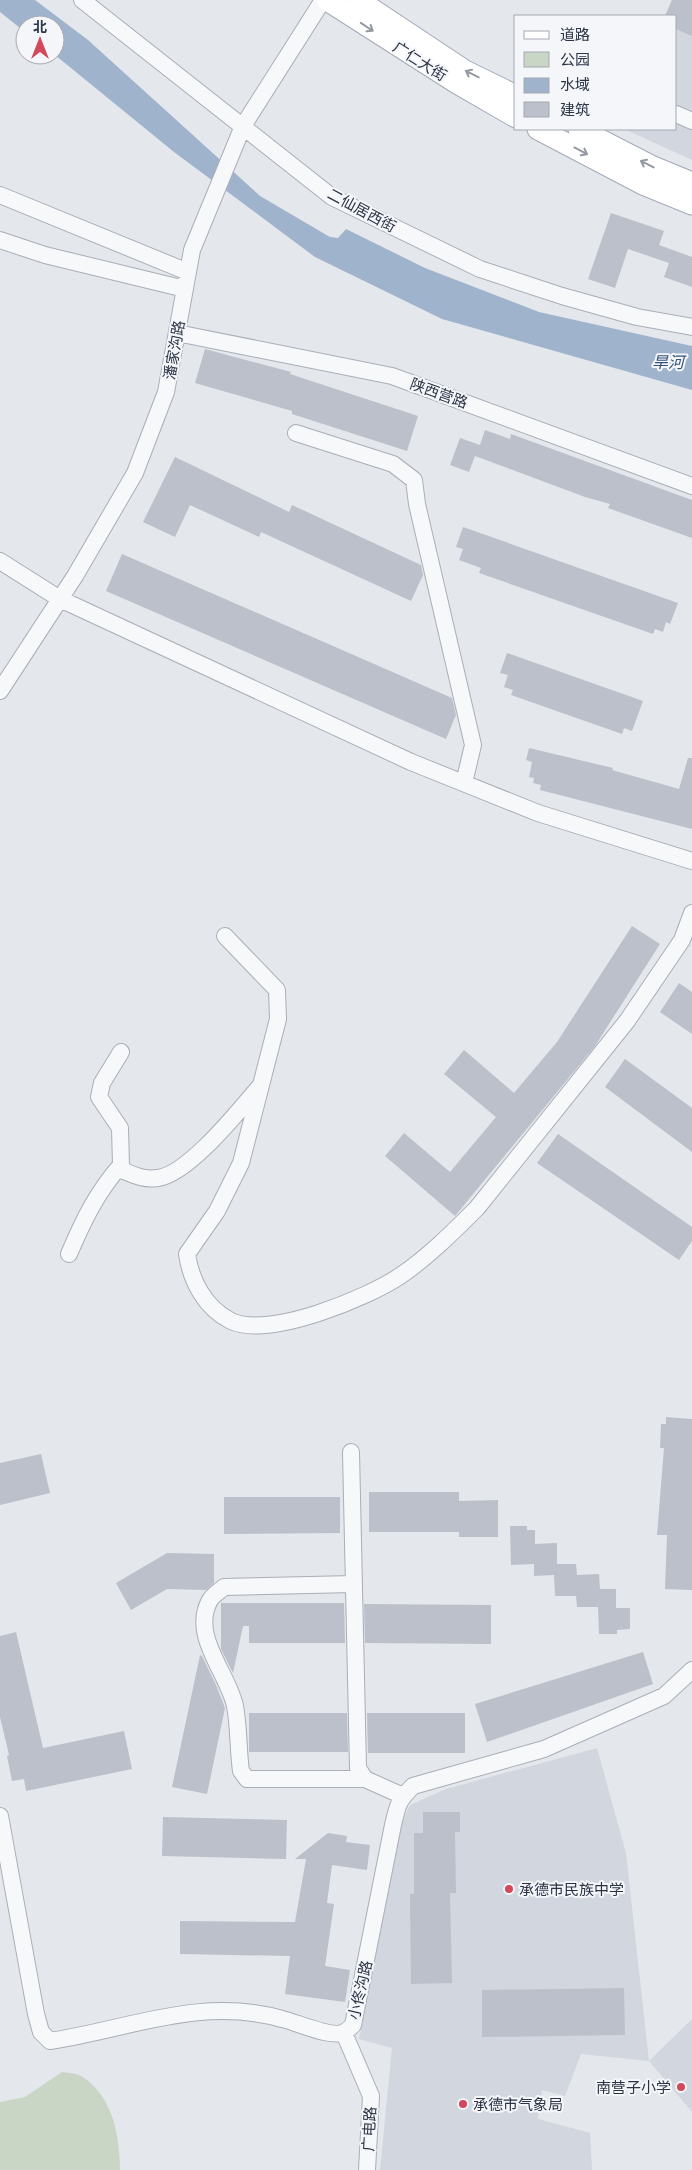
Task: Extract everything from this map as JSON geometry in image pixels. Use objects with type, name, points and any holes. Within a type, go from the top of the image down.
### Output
[{"type":"main road","name":"广仁大街","points":[[325,0],[456,83],[514,115]]},
{"type":"main road","name":"广仁大街","points":[[358,0],[465,70],[514,95]]},
{"type":"main road","points":[[540,130],[643,184],[692,204]]},
{"type":"main road","points":[[581,130],[653,167],[692,182]]},
{"type":"street","name":"二仙居西街","points":[[82,0],[332,197],[480,269],[562,296],[637,317],[692,327]]},
{"type":"street","name":"潘家沟路","points":[[0,691],[60,599],[135,473],[166,392],[192,250],[243,126],[325,0]]},
{"type":"street","points":[[677,114],[692,121]]},
{"type":"street","points":[[0,195],[188,272]]},
{"type":"street","points":[[0,240],[45,255],[185,289]]},
{"type":"street","name":"陕西营路","points":[[177,333],[392,376],[692,486]]},
{"type":"street","points":[[296,433],[393,464],[414,480],[417,504],[473,745],[464,783]]},
{"type":"street","points":[[0,561],[60,599],[411,762],[538,813],[692,861]]},
{"type":"street","points":[[225,936],[277,990],[278,1019],[264,1081],[241,1163],[217,1211],[187,1254],[190,1270],[207,1304],[232,1321],[258,1325],[306,1317],[364,1296],[400,1275],[452,1232],[477,1208],[627,1021],[682,940],[692,913]]},
{"type":"street","points":[[121,1052],[102,1083],[99,1097],[120,1128],[121,1165],[124,1171],[143,1179],[160,1178],[176,1172],[202,1150],[264,1081]]},
{"type":"street","points":[[69,1254],[87,1212],[110,1176],[121,1165]]},
{"type":"street","points":[[351,1452],[358,1768],[366,1779]]},
{"type":"street","points":[[354,1584],[224,1587],[210,1600],[205,1616],[205,1633],[228,1683],[235,1706],[241,1772],[247,1779],[366,1779],[403,1796],[413,1786],[544,1749],[609,1721],[664,1696],[692,1670]]},
{"type":"street","name":"小佟沟路","points":[[0,1816],[36,2014],[41,2032],[50,2040],[150,2018],[194,2011],[265,2014],[311,2026],[327,2034],[344,2033],[353,2025],[398,1801],[403,1796]]},
{"type":"street","name":"广电路","points":[[344,2033],[370,2096],[366,2170]]},
{"type":"shaded area","points":[[672,0],[692,0],[692,160],[626,130],[677,130],[677,15],[665,15]]},
{"type":"shaded area","name":"承德市民族中学","points":[[597,1748],[626,1853],[649,2061],[581,2054],[565,2096],[542,2090],[538,2119],[590,2133],[592,2170],[380,2170],[392,2048],[359,2039],[401,1825],[410,1805],[446,1789]]},
{"type":"shaded area","name":"南营子小学","points":[[692,2019],[692,2112],[649,2061]]},
{"type":"green space","points":[[62,2072],[81,2076],[101,2094],[116,2131],[120,2170],[0,2170],[0,2102],[25,2097]]},
{"type":"water","name":"旱河","points":[[0,0],[35,0],[55,15],[15,15],[15,24],[0,12]]},
{"type":"water","name":"旱河","points":[[65,23],[88,40],[260,196],[330,237],[338,238],[346,229],[425,268],[539,312],[692,346],[692,390],[442,319],[315,257],[174,152],[65,63]]},
{"type":"building","points":[[672,0],[692,0],[692,36],[677,29],[677,15],[665,15]]},
{"type":"building","points":[[611,213],[664,231],[659,245],[692,257],[692,287],[664,277],[669,263],[628,249],[615,288],[588,279]]},
{"type":"building","points":[[205,349],[291,372],[290,374],[418,416],[407,451],[292,414],[292,411],[195,383]]},
{"type":"building","points":[[485,430],[510,439],[511,434],[692,500],[692,538],[608,508],[610,504],[585,497],[475,456],[469,472],[450,465],[460,438],[480,445]]},
{"type":"building","points":[[175,457],[289,512],[292,505],[421,565],[423,575],[411,601],[261,532],[259,537],[190,505],[175,537],[143,522]]},
{"type":"building","points":[[463,527],[678,603],[670,624],[666,622],[663,632],[655,629],[653,634],[479,573],[481,568],[459,560],[463,549],[456,547]]},
{"type":"building","points":[[122,554],[452,698],[456,715],[446,739],[106,591]]},
{"type":"building","points":[[507,653],[643,701],[632,731],[624,728],[622,734],[511,695],[513,690],[504,687],[508,675],[500,673]]},
{"type":"building","points":[[529,748],[613,768],[612,770],[679,789],[688,758],[692,758],[692,829],[540,790],[541,785],[533,783],[534,778],[529,777],[532,762],[526,760]]},
{"type":"building","points":[[632,926],[660,944],[595,1046],[455,1216],[385,1156],[404,1133],[450,1172],[496,1117],[444,1074],[464,1050],[514,1093],[557,1042]]},
{"type":"building","points":[[679,983],[692,992],[692,1034],[660,1012]]},
{"type":"building","points":[[625,1059],[692,1108],[692,1152],[605,1087]]},
{"type":"building","points":[[558,1134],[692,1227],[692,1241],[679,1260],[537,1163]]},
{"type":"building","points":[[666,1417],[692,1419],[692,1590],[665,1589],[667,1535],[657,1535],[664,1448],[660,1448],[661,1424],[666,1424]]},
{"type":"building","points":[[41,1454],[50,1493],[0,1505],[0,1463]]},
{"type":"building","points":[[369,1492],[459,1492],[459,1501],[498,1500],[498,1537],[459,1537],[459,1532],[369,1532]]},
{"type":"building","points":[[224,1497],[340,1497],[340,1533],[224,1534]]},
{"type":"building","points":[[510,1526],[527,1526],[527,1530],[535,1530],[535,1544],[557,1543],[557,1564],[576,1564],[577,1575],[599,1574],[600,1589],[616,1589],[616,1608],[630,1608],[630,1629],[617,1630],[617,1634],[599,1634],[598,1607],[577,1607],[576,1596],[555,1596],[554,1575],[534,1576],[534,1564],[511,1565]]},
{"type":"building","points":[[167,1553],[214,1554],[214,1583],[206,1590],[167,1589],[131,1610],[116,1583]]},
{"type":"building","points":[[221,1603],[344,1603],[345,1643],[249,1643],[249,1626],[243,1626],[233,1673],[221,1649]]},
{"type":"building","points":[[364,1604],[491,1605],[491,1644],[365,1643]]},
{"type":"building","points":[[16,1632],[43,1748],[124,1731],[132,1769],[26,1791],[24,1779],[12,1781],[7,1756],[9,1755],[0,1717],[0,1636]]},
{"type":"building","points":[[643,1652],[653,1684],[487,1742],[475,1704]]},
{"type":"building","points":[[200,1655],[216,1685],[225,1708],[207,1794],[172,1787]]},
{"type":"building","points":[[249,1713],[347,1713],[348,1752],[249,1752]]},
{"type":"building","points":[[367,1713],[465,1713],[465,1753],[368,1753]]},
{"type":"building","points":[[423,1812],[460,1812],[460,1832],[455,1832],[456,1893],[450,1893],[452,1983],[411,1984],[410,1894],[414,1894],[414,1833],[423,1833]]},
{"type":"building","points":[[163,1817],[287,1820],[286,1859],[162,1856]]},
{"type":"building","points":[[328,1833],[347,1836],[346,1842],[370,1845],[367,1870],[332,1865],[327,1903],[334,1904],[325,1966],[350,1970],[345,2002],[285,1994],[290,1956],[180,1954],[180,1921],[295,1922],[306,1859],[295,1859]]},
{"type":"building","points":[[624,1988],[625,2035],[482,2037],[482,1990]]},
{"type":"place","name":"承德市民族中学","points":[[509,1889]]},
{"type":"place","name":"南营子小学","points":[[681,2087]]},
{"type":"place","name":"承德市气象局","points":[[463,2104]]}]
